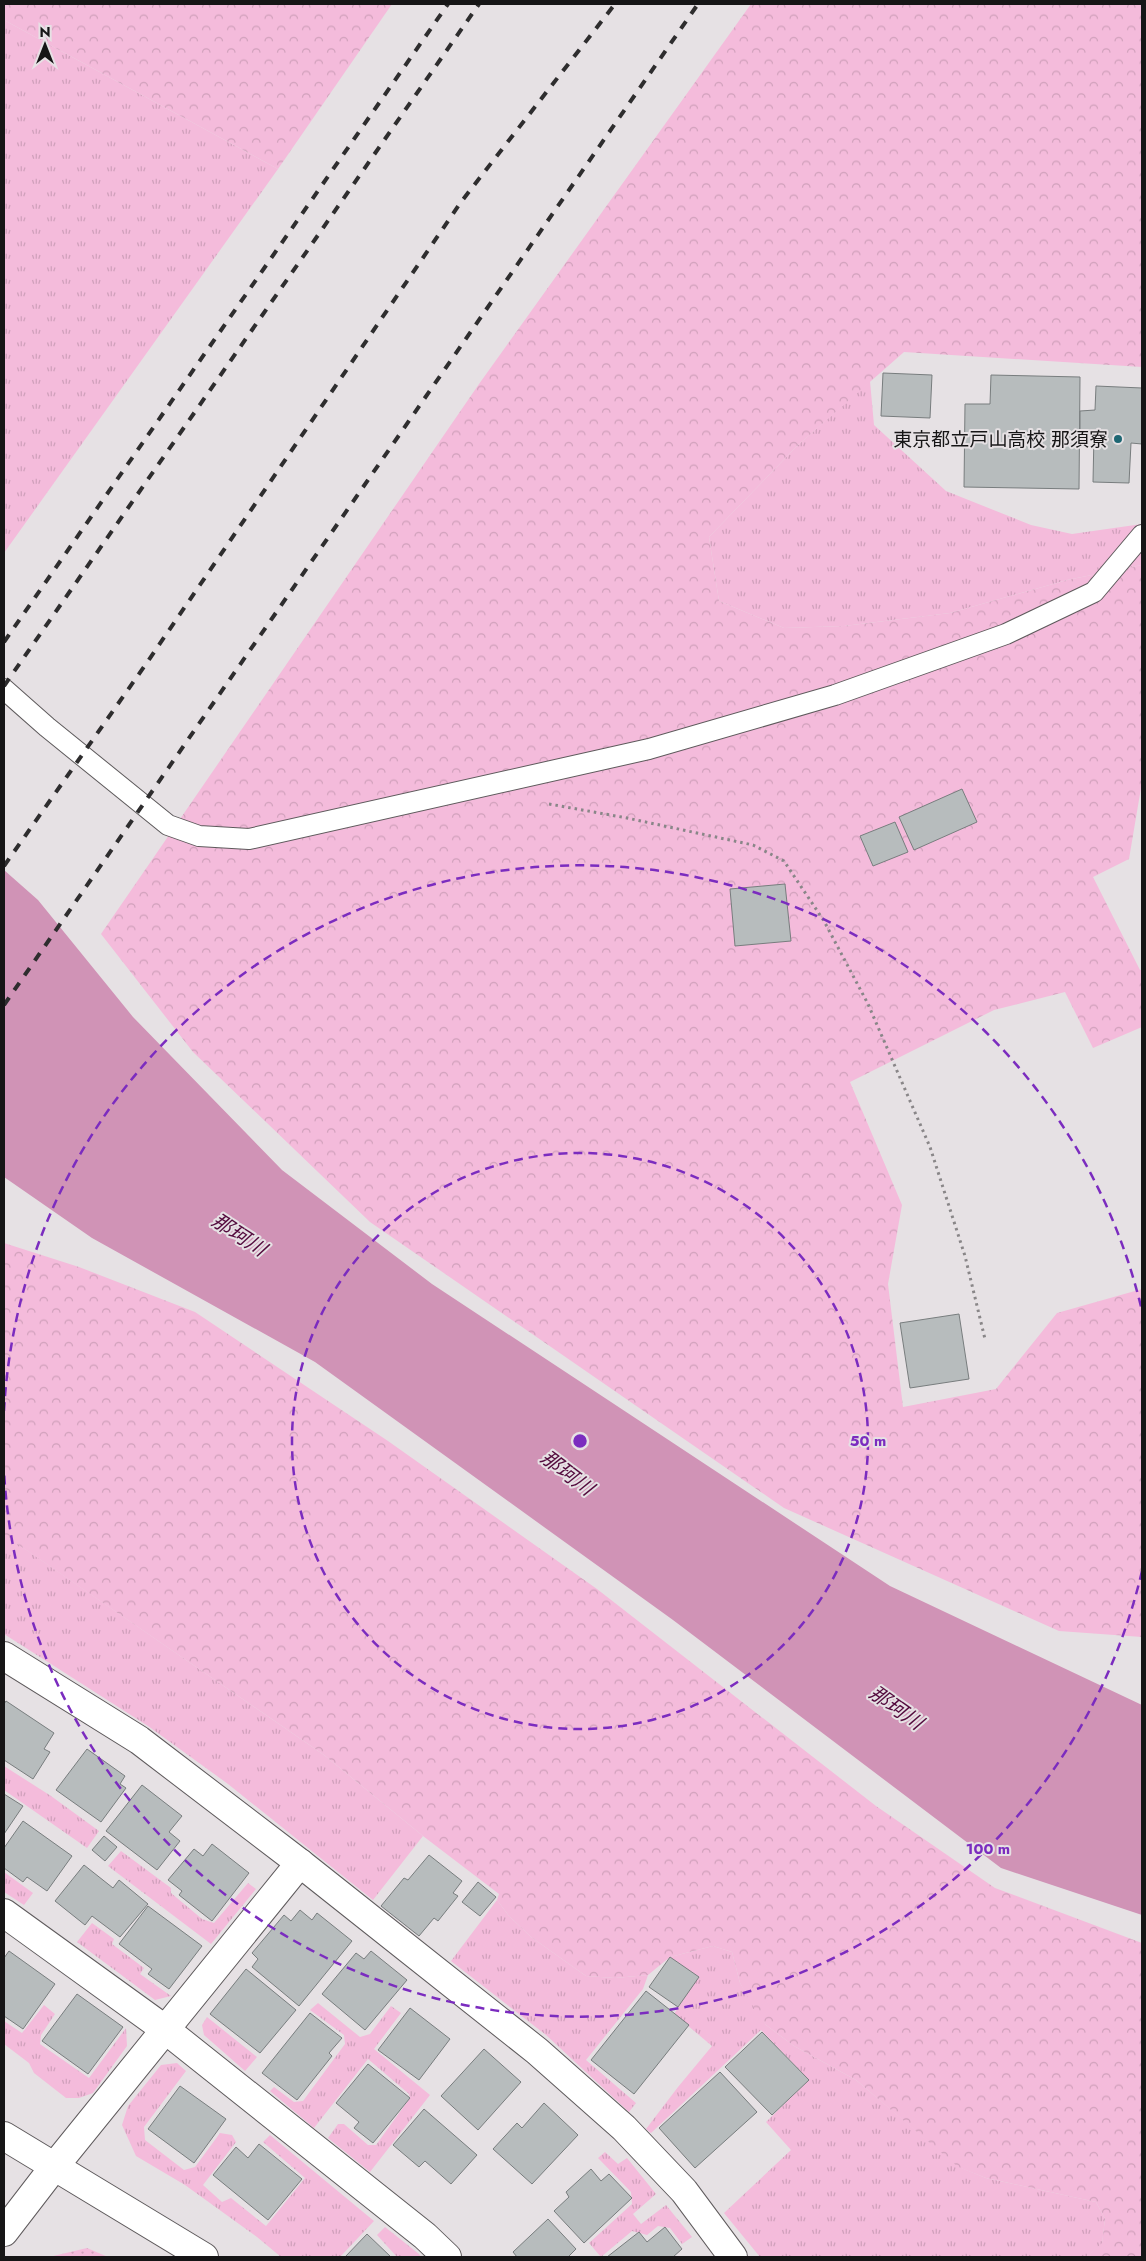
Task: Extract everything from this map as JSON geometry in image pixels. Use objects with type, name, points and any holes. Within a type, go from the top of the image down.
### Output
[{"type":"street","points":[[4,1656],[139,1740],[300,1862],[537,2051],[624,2128],[684,2191],[733,2257]]},
{"type":"street","points":[[4,2232],[54,2167],[300,1862]]},
{"type":"street","points":[[4,1913],[166,2030],[425,2236],[447,2257]]},
{"type":"street","points":[[4,2136],[204,2257]]},
{"type":"lane","points":[[4,689],[47,727],[168,825],[199,836],[249,840],[649,748],[835,695],[1006,634],[1094,592],[1142,535]]},
{"type":"path","points":[[542,803],[627,818],[753,845],[784,861],[824,921],[868,1004],[930,1147],[965,1256],[985,1340]]},
{"type":"green space","points":[[4,4],[392,4],[278,169],[4,20]]},
{"type":"green space","points":[[751,4],[1142,4],[1142,367],[904,352],[797,446],[709,537],[719,601],[784,628],[844,626],[950,613],[1067,580],[1142,565],[1142,782],[1129,859],[1093,877],[1140,970],[1142,970],[1142,1027],[1093,1048],[1065,992],[994,1010],[850,1082],[902,1205],[888,1284],[903,1407],[996,1389],[1057,1313],[1142,1289],[1142,1637],[1059,1631],[784,1508],[370,1222],[193,1052],[101,934],[479,384]]},
{"type":"green space","points":[[4,20],[278,169],[4,553]]},
{"type":"green space","points":[[870,381],[874,425],[946,491],[1031,525],[1072,534],[1142,524],[1142,565],[1067,580],[950,613],[844,626],[784,628],[719,601],[709,537],[797,446]]},
{"type":"green space","points":[[4,1243],[79,1267],[195,1312],[388,1441],[597,1589],[876,1806],[995,1888],[1142,1943],[1142,2257],[1086,2257],[1102,2243],[1105,2219],[1096,2202],[986,2178],[958,2167],[856,2080],[794,2046],[766,2025],[755,2010],[740,1983],[732,1952],[713,1946],[670,1957],[648,1975],[615,1978],[586,1976],[531,1937],[509,1916],[497,1900],[499,1894],[423,1836],[324,1755],[16,1543],[4,1551]]},
{"type":"green space","points":[[15,1542],[324,1755],[423,1836],[373,1900],[228,1784],[148,1726],[4,1634],[4,1551]]},
{"type":"green space","points":[[4,1766],[51,1796],[99,1831],[87,1848],[4,1790]]},
{"type":"green space","points":[[121,1851],[171,1888],[171,1893],[202,1919],[214,1923],[248,1883],[256,1889],[211,1944],[108,1866]]},
{"type":"green space","points":[[4,1872],[33,1893],[24,1905],[4,1892]]},
{"type":"green space","points":[[497,1900],[509,1916],[531,1937],[586,1976],[615,1978],[648,1975],[643,1989],[586,2060],[636,2103],[629,2112],[546,2035],[451,1961]]},
{"type":"green space","points":[[92,1923],[114,1939],[112,1944],[144,1968],[140,1974],[171,1996],[155,2000],[77,1942]]},
{"type":"green space","points":[[713,1946],[732,1952],[740,1983],[766,2025],[794,2046],[856,2080],[959,2167],[986,2178],[1096,2202],[1105,2219],[1102,2244],[1086,2257],[760,2257],[724,2213],[791,2150],[766,2122],[809,2080],[761,2030],[651,2133],[646,2129],[712,2046],[674,2014],[698,1977],[670,1957]]},
{"type":"green space","points":[[318,2003],[360,2037],[370,2034],[391,2006],[401,2013],[374,2049],[430,2095],[370,2172],[328,2138],[338,2124],[344,2124],[368,2145],[376,2145],[410,2098],[409,2094],[368,2059],[314,2128],[270,2091],[274,2087],[294,2102],[303,2101],[345,2044],[344,2035],[310,2010]]},
{"type":"green space","points":[[44,2005],[55,2014],[41,2035],[40,2044],[89,2078],[126,2028],[127,2046],[93,2093],[79,2098],[66,2098],[34,2073],[29,2063],[4,2044],[4,2021],[22,2033]]},
{"type":"green space","points":[[207,2017],[257,2057],[245,2071],[204,2035],[202,2025]]},
{"type":"green space","points":[[177,2063],[186,2071],[144,2127],[145,2140],[184,2170],[195,2167],[220,2133],[232,2135],[236,2142],[203,2185],[222,2202],[231,2198],[266,2226],[305,2178],[263,2142],[270,2135],[374,2221],[340,2257],[281,2257],[257,2237],[185,2185],[136,2156],[122,2125],[128,2106],[161,2065]]},
{"type":"green space","points":[[605,2152],[618,2164],[627,2158],[656,2194],[633,2214],[641,2224],[666,2205],[692,2237],[682,2244],[670,2228],[658,2226],[647,2235],[632,2231],[601,2257],[589,2243],[632,2204],[631,2192],[598,2158]]},
{"type":"green space","points":[[385,2227],[421,2257],[397,2257],[377,2235]]},
{"type":"green space","points":[[87,2248],[108,2257],[49,2257]]},
{"type":"water","name":"那珂川","points":[[4,870],[38,900],[133,1017],[282,1170],[432,1284],[890,1586],[1142,1705],[1142,1915],[1001,1868],[673,1620],[315,1362],[92,1238],[4,1177]]},
{"type":"building","points":[[883,373],[932,375],[930,418],[881,416]]},
{"type":"building","points":[[991,375],[1080,377],[1079,489],[964,487],[965,404],[990,404]]},
{"type":"building","name":"東京都立戸山高校 那須寮","points":[[1096,386],[1142,388],[1142,444],[1131,443],[1129,483],[1093,482],[1094,434],[1080,434],[1080,411],[1095,410]]},
{"type":"building","points":[[962,789],[977,822],[914,850],[899,817]]},
{"type":"building","points":[[895,822],[908,852],[873,866],[860,836]]},
{"type":"building","points":[[785,884],[791,941],[735,946],[730,889]]},
{"type":"building","points":[[959,1314],[969,1379],[910,1388],[900,1323]]},
{"type":"building","points":[[6,1701],[54,1733],[44,1749],[50,1752],[33,1779],[4,1760],[4,1704]]},
{"type":"building","points":[[87,1749],[125,1776],[120,1784],[126,1788],[101,1822],[56,1790]]},
{"type":"building","points":[[142,1785],[182,1816],[169,1832],[180,1841],[157,1870],[106,1831]]},
{"type":"building","points":[[4,1794],[23,1806],[4,1834]]},
{"type":"building","points":[[23,1821],[72,1856],[47,1891],[27,1877],[23,1882],[4,1868],[4,1848]]},
{"type":"building","points":[[104,1836],[117,1847],[105,1861],[92,1850]]},
{"type":"building","points":[[212,1844],[249,1873],[212,1921],[179,1895],[182,1891],[168,1880],[194,1849],[203,1856]]},
{"type":"building","points":[[429,1855],[462,1881],[453,1893],[458,1896],[438,1921],[434,1918],[419,1936],[381,1906],[404,1878],[408,1880]]},
{"type":"building","points":[[84,1865],[113,1888],[119,1880],[148,1904],[120,1937],[92,1916],[85,1925],[55,1901]]},
{"type":"building","points":[[478,1882],[496,1897],[480,1916],[462,1902]]},
{"type":"building","points":[[148,1906],[202,1946],[169,1989],[148,1974],[152,1969],[119,1944]]},
{"type":"building","points":[[300,1910],[312,1920],[317,1913],[352,1941],[299,2006],[252,1967],[258,1959],[252,1953],[284,1915],[291,1921]]},
{"type":"building","points":[[9,1951],[55,1984],[23,2029],[4,2016],[4,1958]]},
{"type":"building","points":[[371,1951],[407,1980],[365,2030],[322,1994],[356,1953],[364,1959]]},
{"type":"building","points":[[670,1957],[699,1977],[678,2007],[649,1987]]},
{"type":"building","points":[[246,1969],[296,2010],[260,2053],[210,2014]]},
{"type":"building","points":[[646,1991],[689,2025],[634,2094],[591,2060]]},
{"type":"building","points":[[77,1994],[123,2027],[88,2074],[42,2041]]},
{"type":"building","points":[[410,2008],[450,2039],[419,2080],[378,2050]]},
{"type":"building","points":[[310,2013],[342,2038],[329,2053],[332,2056],[297,2100],[262,2073]]},
{"type":"building","points":[[762,2032],[809,2080],[772,2115],[725,2067]]},
{"type":"building","points":[[484,2049],[521,2082],[478,2130],[441,2096]]},
{"type":"building","points":[[368,2064],[410,2098],[373,2143],[354,2128],[359,2122],[336,2103]]},
{"type":"building","points":[[720,2072],[757,2112],[695,2168],[659,2128]]},
{"type":"building","points":[[180,2086],[226,2119],[194,2163],[148,2129]]},
{"type":"building","points":[[544,2103],[578,2135],[532,2184],[493,2149],[517,2123],[522,2128]]},
{"type":"building","points":[[424,2109],[477,2155],[451,2184],[425,2161],[419,2167],[393,2145]]},
{"type":"building","points":[[259,2144],[302,2179],[268,2220],[213,2175],[236,2147],[248,2158]]},
{"type":"building","points":[[591,2169],[601,2181],[609,2174],[632,2198],[584,2243],[554,2211],[569,2197],[566,2192]]},
{"type":"building","points":[[548,2219],[576,2249],[568,2257],[517,2257],[513,2252]]},
{"type":"building","points":[[665,2227],[682,2249],[673,2257],[607,2257],[639,2232],[647,2242]]},
{"type":"building","points":[[367,2234],[391,2257],[345,2257]]},
{"type":"railway","points":[[4,642],[448,4]]},
{"type":"railway","points":[[4,686],[479,4]]},
{"type":"railway","points":[[4,866],[146,664],[461,202],[615,4]]},
{"type":"railway","points":[[4,1005],[698,4]]},
{"type":"place","name":"東京都立戸山高校 那須寮","points":[[1118,439]]}]
